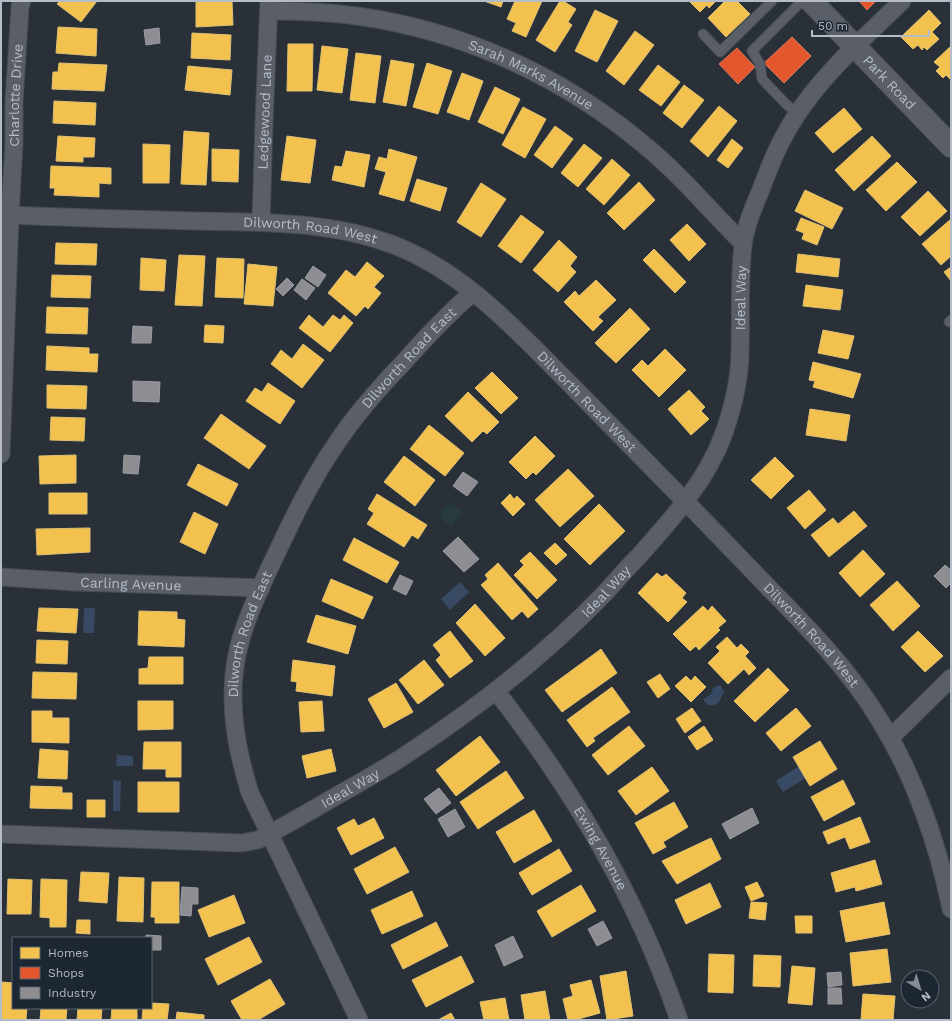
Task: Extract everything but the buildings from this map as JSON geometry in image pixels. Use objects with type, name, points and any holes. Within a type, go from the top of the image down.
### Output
[{"type":"street","name":"Charlotte Drive","points":[[1,454],[14,143],[14,102],[20,6],[22,1]]},
{"type":"street","name":"Park Road","points":[[811,1],[951,146]]},
{"type":"street","name":"Ideal Way","points":[[1,834],[241,843],[258,840],[394,762],[467,713],[496,691],[556,640],[605,593],[671,520],[686,501],[708,467],[723,436],[733,406],[740,354],[743,243],[753,210],[770,165],[780,142],[797,113],[825,78],[902,1]]},
{"type":"street","name":"Ledgewood Lane","points":[[261,222],[269,6]]},
{"type":"street","name":"Sarah Marks Avenue","points":[[269,6],[305,12],[356,16],[404,25],[453,38],[524,66],[589,103],[630,133],[690,186],[743,243]]},
{"type":"street","name":"Dilworth Road West","points":[[10,215],[261,222],[327,228],[352,232],[389,243],[419,255],[438,266],[473,292],[520,334],[686,501],[814,635],[848,674],[878,716],[909,778],[931,834],[943,873],[951,910]]},
{"type":"street","name":"Dilworth Road East","points":[[359,1020],[250,793],[240,760],[234,727],[234,674],[237,655],[244,630],[288,527],[306,493],[345,430],[375,393],[449,312],[473,292]]},
{"type":"street","name":"Carling Avenue","points":[[1,577],[77,582],[261,588]]},
{"type":"street","points":[[890,738],[951,678]]},
{"type":"street","name":"Ewing Avenue","points":[[496,691],[562,782],[599,842],[628,896],[647,937],[670,993],[679,1020]]},
{"type":"lane","points":[[703,34],[720,52],[772,1]]},
{"type":"lane","points":[[797,113],[786,104],[762,79],[760,64],[752,51],[802,1]]},
{"type":"green space","points":[[450,503],[462,511],[452,526],[440,519],[442,509]]},
{"type":"water","points":[[460,582],[469,592],[450,610],[441,599]]},
{"type":"water","points":[[84,608],[95,608],[94,633],[83,633]]},
{"type":"water","points":[[718,685],[721,686],[724,692],[719,702],[715,705],[708,705],[704,699],[711,694],[713,688]]},
{"type":"water","points":[[117,755],[133,756],[133,766],[116,766]]},
{"type":"water","points":[[799,766],[806,778],[783,792],[776,781]]},
{"type":"water","points":[[113,780],[121,781],[120,811],[113,811]]}]
